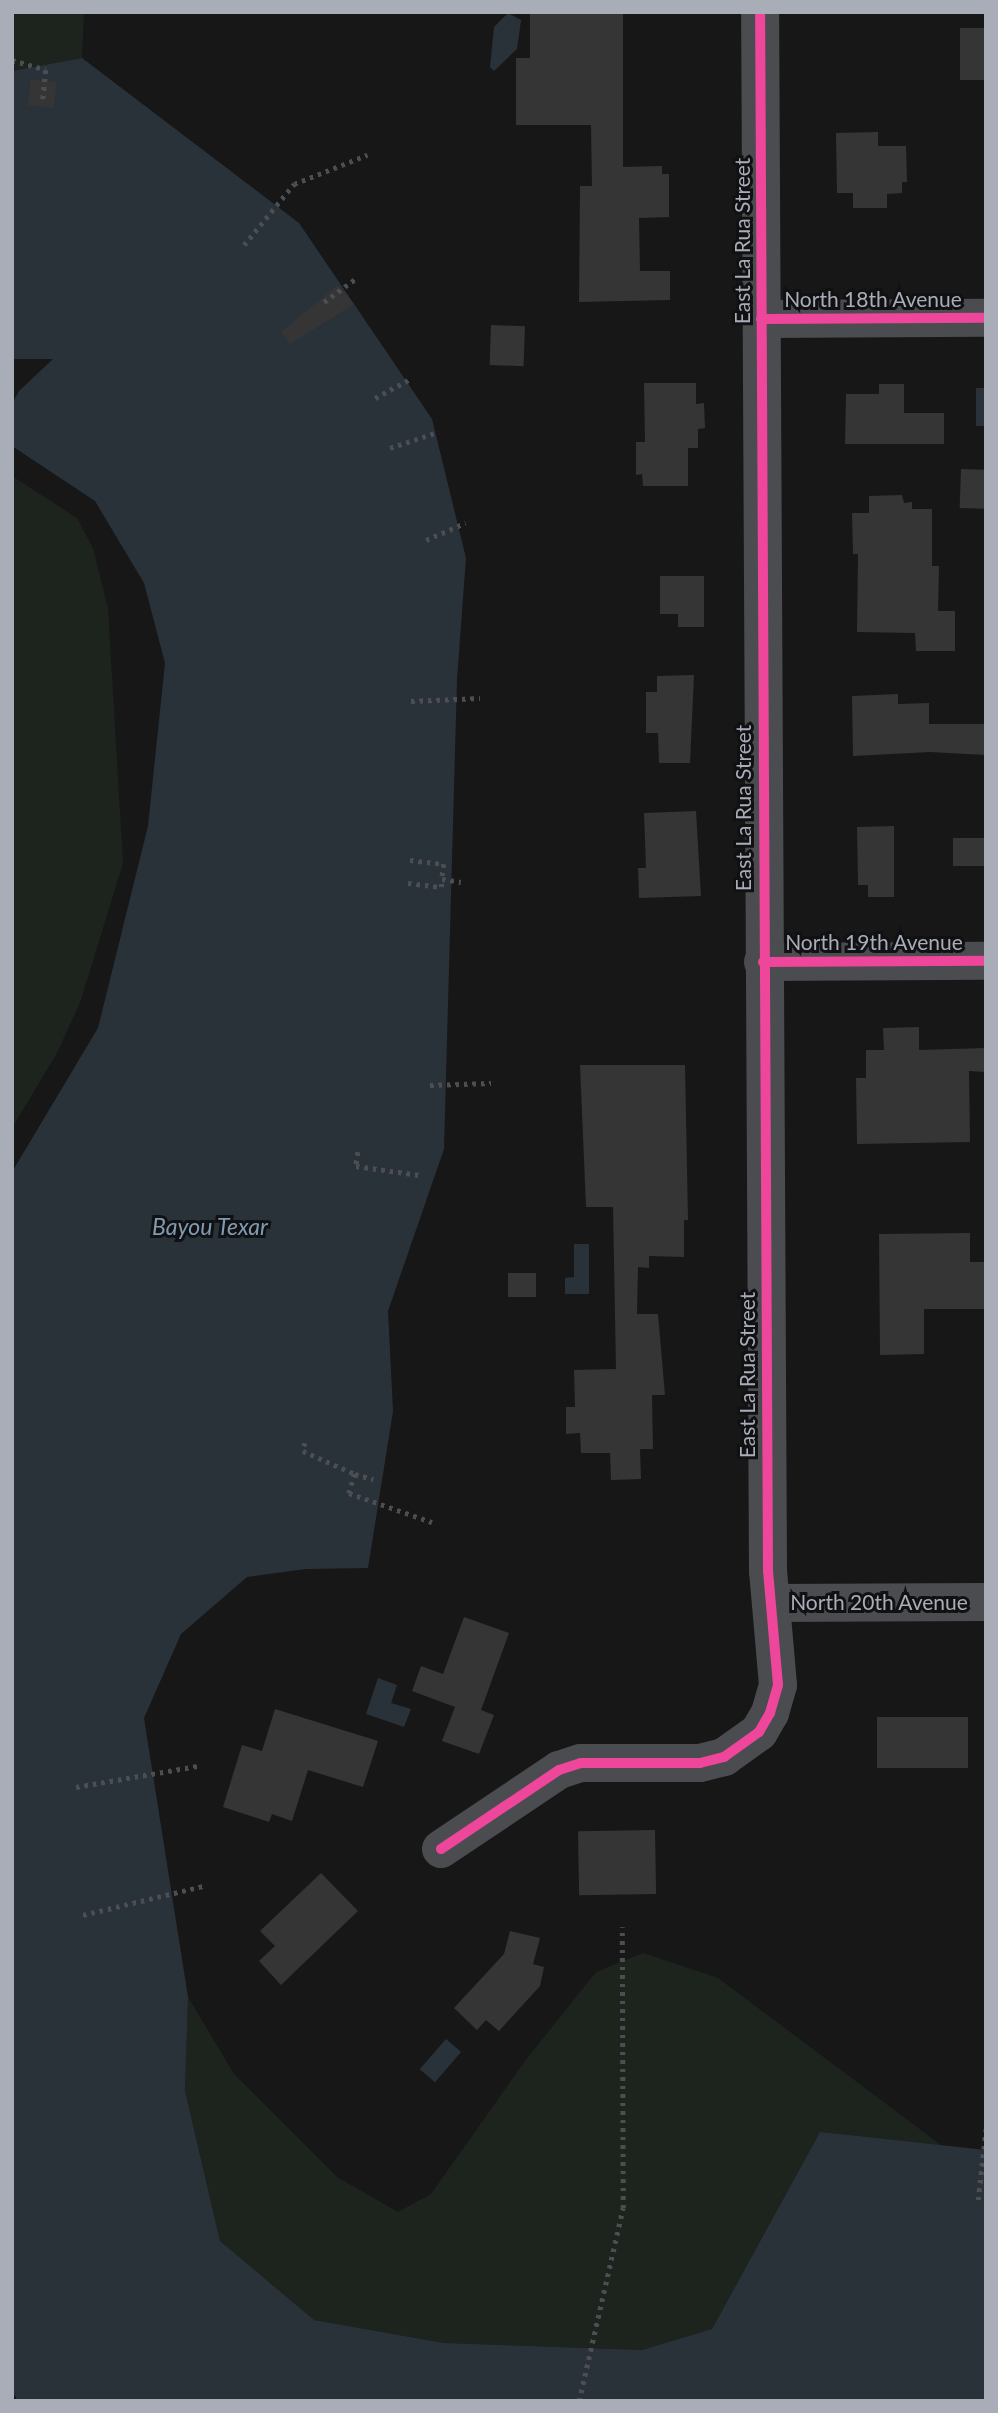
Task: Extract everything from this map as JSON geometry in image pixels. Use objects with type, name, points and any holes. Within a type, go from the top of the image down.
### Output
[{"type":"street","name":"East La Rua Street","points":[[440,1849],[559,1770],[581,1763],[700,1763],[743,1747],[770,1713],[778,1685],[772,1603],[763,962],[760,12]]},
{"type":"street","name":"North 18th Avenue","points":[[761,319],[986,318]]},
{"type":"street","name":"North 19th Avenue","points":[[763,962],[986,961]]},
{"type":"street","name":"North 20th Avenue","points":[[772,1603],[986,1602]]},
{"type":"path","points":[[12,60],[46,70],[43,100]]},
{"type":"path","points":[[244,245],[294,184],[367,155]]},
{"type":"path","points":[[324,302],[358,276]]},
{"type":"path","points":[[375,398],[412,378]]},
{"type":"path","points":[[390,448],[438,432]]},
{"type":"path","points":[[426,540],[465,523]]},
{"type":"path","points":[[411,701],[480,698]]},
{"type":"path","points":[[408,883],[441,887],[444,864],[410,860]]},
{"type":"path","points":[[442,879],[461,882]]},
{"type":"path","points":[[429,1084],[491,1083]]},
{"type":"path","points":[[358,1152],[356,1166],[419,1175]]},
{"type":"path","points":[[305,1443],[303,1451],[373,1479]]},
{"type":"path","points":[[355,1474],[349,1493],[432,1522]]},
{"type":"path","points":[[76,1787],[197,1766]]},
{"type":"path","points":[[83,1915],[204,1886]]},
{"type":"path","points":[[579,2401],[623,2208],[622,1927]]},
{"type":"path","points":[[978,2200],[986,2127]]},
{"type":"shaded area","points":[[12,12],[84,12],[82,58],[12,71]]},
{"type":"shaded area","points":[[12,476],[77,518],[93,548],[108,608],[123,863],[80,1003],[57,1053],[12,1128]]},
{"type":"shaded area","points":[[643,1953],[718,1978],[945,2148],[820,2132],[712,2329],[642,2350],[444,2343],[314,2320],[220,2241],[185,2091],[188,1997],[234,2074],[337,2177],[398,2212],[431,2194],[525,2061],[596,1972]]},
{"type":"water","points":[[508,13],[521,20],[517,49],[494,71],[490,67],[494,27]]},
{"type":"water","name":"Bayou Texar","points":[[82,58],[299,223],[432,419],[466,558],[457,679],[444,1149],[388,1311],[393,1411],[368,1568],[306,1569],[247,1577],[181,1634],[144,1718],[188,1997],[185,2091],[220,2241],[314,2320],[444,2343],[642,2350],[712,2329],[820,2132],[986,2150],[986,2401],[18,2401],[12,2391],[12,1172],[98,1028],[148,826],[165,663],[144,583],[95,501],[12,446],[12,404],[19,391],[53,359],[12,359],[12,71]]},
{"type":"water","points":[[976,388],[986,388],[986,431],[985,426],[976,426]]},
{"type":"water","points":[[574,1244],[589,1244],[589,1294],[565,1294],[565,1278],[574,1277]]},
{"type":"water","points":[[378,1678],[397,1685],[391,1703],[411,1709],[404,1727],[366,1714]]},
{"type":"water","points":[[446,2039],[461,2052],[435,2082],[420,2069]]},
{"type":"building","points":[[530,12],[623,12],[623,167],[662,166],[662,174],[669,174],[669,217],[639,218],[640,271],[670,271],[670,300],[579,302],[580,186],[592,186],[591,125],[516,125],[516,58],[530,58]]},
{"type":"building","points":[[960,28],[986,28],[986,80],[960,80]]},
{"type":"building","points":[[31,79],[57,82],[54,108],[28,105]]},
{"type":"building","points":[[878,132],[878,146],[906,146],[907,182],[902,182],[902,193],[887,194],[887,208],[853,208],[853,193],[837,193],[836,133]]},
{"type":"building","points":[[338,285],[354,304],[290,344],[281,332]]},
{"type":"building","points":[[491,325],[525,326],[524,366],[490,365]]},
{"type":"building","points":[[644,383],[696,383],[696,404],[704,403],[705,428],[698,429],[698,448],[688,448],[688,486],[643,486],[642,474],[636,475],[636,442],[645,442]]},
{"type":"building","points":[[879,384],[904,384],[904,413],[944,413],[944,444],[845,444],[846,394],[879,394]]},
{"type":"building","points":[[961,469],[986,470],[985,509],[960,508]]},
{"type":"building","points":[[902,495],[904,503],[912,502],[912,509],[932,509],[932,566],[939,566],[938,611],[955,611],[955,651],[916,651],[915,633],[857,632],[858,554],[853,554],[852,513],[869,513],[869,496]]},
{"type":"building","points":[[660,576],[704,576],[704,627],[678,627],[678,614],[660,614]]},
{"type":"building","points":[[694,675],[690,763],[659,763],[658,733],[646,733],[646,692],[657,692],[657,676]]},
{"type":"building","points":[[898,694],[898,704],[929,703],[929,724],[986,724],[986,755],[930,752],[853,756],[852,696]]},
{"type":"building","points":[[696,811],[701,896],[639,898],[638,868],[646,868],[644,813]]},
{"type":"building","points":[[894,826],[894,897],[868,897],[868,885],[858,885],[857,827]]},
{"type":"building","points":[[953,838],[986,838],[986,866],[953,866]]},
{"type":"building","points":[[919,1027],[919,1050],[986,1048],[986,1072],[969,1071],[970,1142],[857,1144],[856,1078],[866,1078],[866,1050],[884,1050],[883,1028]]},
{"type":"building","points":[[580,1065],[685,1065],[688,1220],[684,1220],[684,1257],[649,1256],[649,1268],[638,1267],[637,1314],[658,1314],[665,1395],[652,1395],[653,1449],[640,1449],[641,1479],[611,1480],[610,1453],[581,1453],[580,1433],[566,1434],[566,1407],[575,1407],[574,1370],[616,1369],[613,1207],[586,1207]]},
{"type":"building","points":[[970,1233],[970,1262],[986,1262],[986,1309],[924,1309],[924,1354],[880,1355],[879,1234]]},
{"type":"building","points":[[508,1273],[536,1273],[536,1297],[508,1297]]},
{"type":"building","points":[[464,1617],[509,1633],[481,1710],[494,1715],[479,1754],[442,1741],[455,1707],[412,1691],[421,1666],[443,1674]]},
{"type":"building","points":[[275,1709],[378,1741],[363,1787],[308,1770],[292,1821],[272,1814],[269,1822],[223,1807],[242,1745],[262,1751]]},
{"type":"building","points":[[877,1717],[968,1717],[968,1768],[877,1768]]},
{"type":"building","points":[[655,1830],[656,1894],[579,1895],[578,1831]]},
{"type":"building","points":[[321,1873],[358,1911],[281,1985],[259,1961],[275,1946],[260,1931]]},
{"type":"building","points":[[510,1931],[540,1938],[533,1964],[544,1967],[540,1986],[499,2031],[486,2020],[477,2030],[454,2008],[504,1954]]},
{"type":"cycle path","points":[[441,1849],[559,1770],[581,1763],[700,1763],[724,1757],[759,1732],[770,1713],[778,1685],[768,1571],[760,12]]},
{"type":"cycle path","points":[[761,319],[986,318]]},
{"type":"cycle path","points":[[763,962],[986,961]]}]
